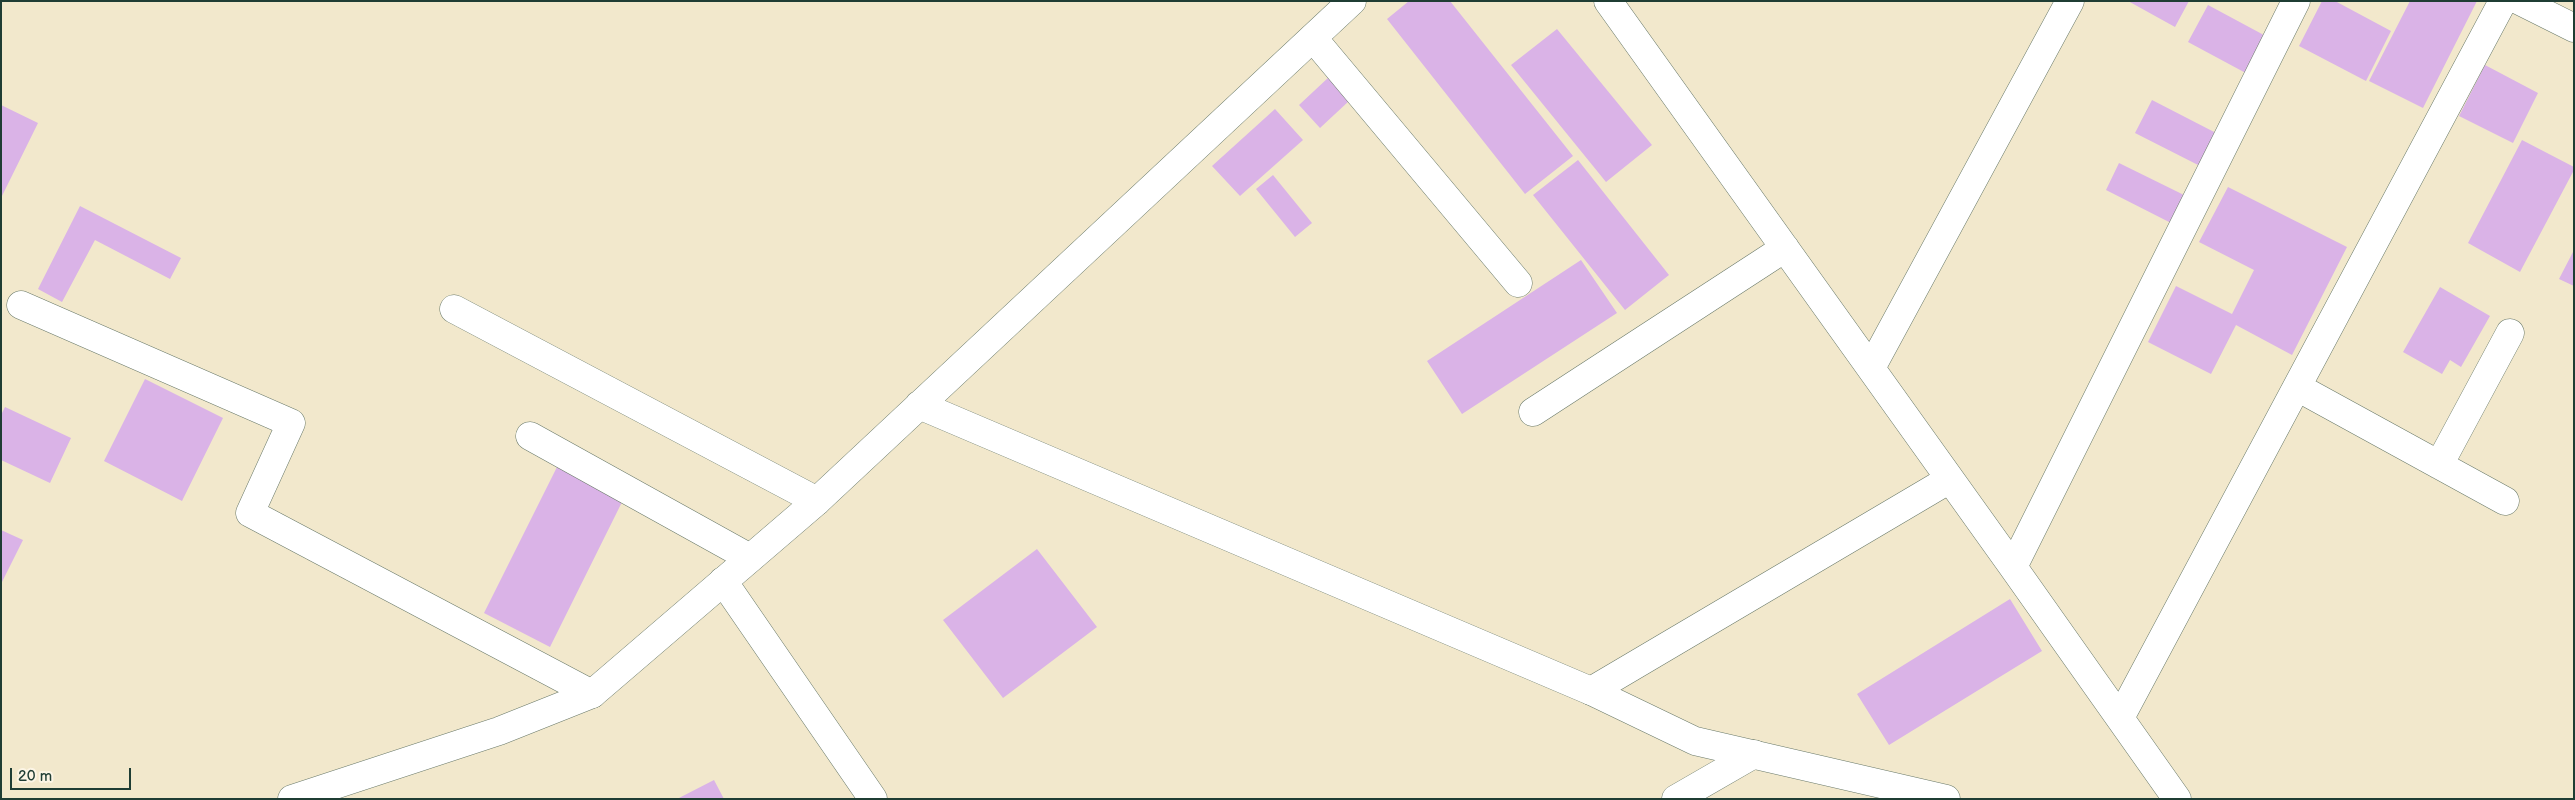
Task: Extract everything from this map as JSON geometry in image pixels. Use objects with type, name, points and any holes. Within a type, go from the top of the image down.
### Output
[{"type":"street","points":[[292,799],[499,731],[592,694],[817,501],[1352,1]]},
{"type":"street","points":[[1608,1],[2014,567],[2177,799]]},
{"type":"street","points":[[1871,368],[2070,1]]},
{"type":"street","points":[[2014,567],[2296,1]]},
{"type":"street","points":[[2120,718],[2503,1]]},
{"type":"street","points":[[2520,1],[2574,28]]},
{"type":"street","points":[[1313,38],[1518,283]]},
{"type":"street","points":[[1533,412],[1785,248]]},
{"type":"street","points":[[21,305],[290,422],[250,513],[592,694]]},
{"type":"street","points":[[454,308],[817,501]]},
{"type":"street","points":[[2439,465],[2510,333]]},
{"type":"street","points":[[2297,387],[2505,501]]},
{"type":"street","points":[[919,405],[1590,691],[1695,740],[1936,798]]},
{"type":"street","points":[[530,436],[750,558]]},
{"type":"street","points":[[1590,691],[1950,479]]},
{"type":"street","points":[[723,581],[873,799]]},
{"type":"street","points":[[1676,799],[1754,754]]},
{"type":"building","points":[[1409,1],[1450,1],[1573,156],[1525,194],[1387,19]]},
{"type":"building","points":[[2128,1],[2189,1],[2175,27]]},
{"type":"building","points":[[2322,1],[2335,1],[2391,31],[2366,81],[2299,46]]},
{"type":"building","points":[[2410,1],[2477,1],[2423,108],[2369,81]]},
{"type":"building","points":[[2208,5],[2275,41],[2255,78],[2188,42]]},
{"type":"building","points":[[1557,29],[1652,145],[1606,182],[1511,65]]},
{"type":"building","points":[[2485,65],[2538,93],[2513,143],[2459,116]]},
{"type":"building","points":[[1329,77],[1349,101],[1320,128],[1299,105]]},
{"type":"building","points":[[2152,100],[2218,134],[2202,167],[2135,133]]},
{"type":"building","points":[[1,105],[38,123],[1,198]]},
{"type":"building","points":[[1275,109],[1303,140],[1240,196],[1212,166]]},
{"type":"building","points":[[2522,140],[2574,167],[2574,170],[2520,272],[2468,243]]},
{"type":"building","points":[[1578,160],[1669,275],[1625,310],[1533,195]]},
{"type":"building","points":[[2119,163],[2184,195],[2171,223],[2106,190]]},
{"type":"building","points":[[1273,175],[1312,223],[1295,237],[1256,189]]},
{"type":"building","points":[[2228,187],[2347,247],[2292,355],[2236,325],[2211,374],[2148,342],[2176,286],[2232,314],[2254,270],[2199,242]]},
{"type":"building","points":[[80,206],[181,258],[170,279],[95,240],[62,302],[38,289]]},
{"type":"building","points":[[2574,250],[2574,286],[2559,279]]},
{"type":"building","points":[[1581,260],[1617,313],[1462,414],[1427,361]]},
{"type":"building","points":[[2440,287],[2490,316],[2461,367],[2450,360],[2442,374],[2403,352]]},
{"type":"building","points":[[145,379],[223,418],[182,501],[104,461]]},
{"type":"building","points":[[5,407],[71,438],[50,483],[1,460],[1,415]]},
{"type":"building","points":[[560,461],[626,494],[550,647],[484,613]]},
{"type":"building","points":[[1,530],[23,540],[1,584]]},
{"type":"building","points":[[1037,549],[1097,627],[1003,698],[943,620]]},
{"type":"building","points":[[2010,599],[2042,651],[1889,745],[1857,694]]},
{"type":"building","points":[[714,780],[724,799],[677,799]]}]
